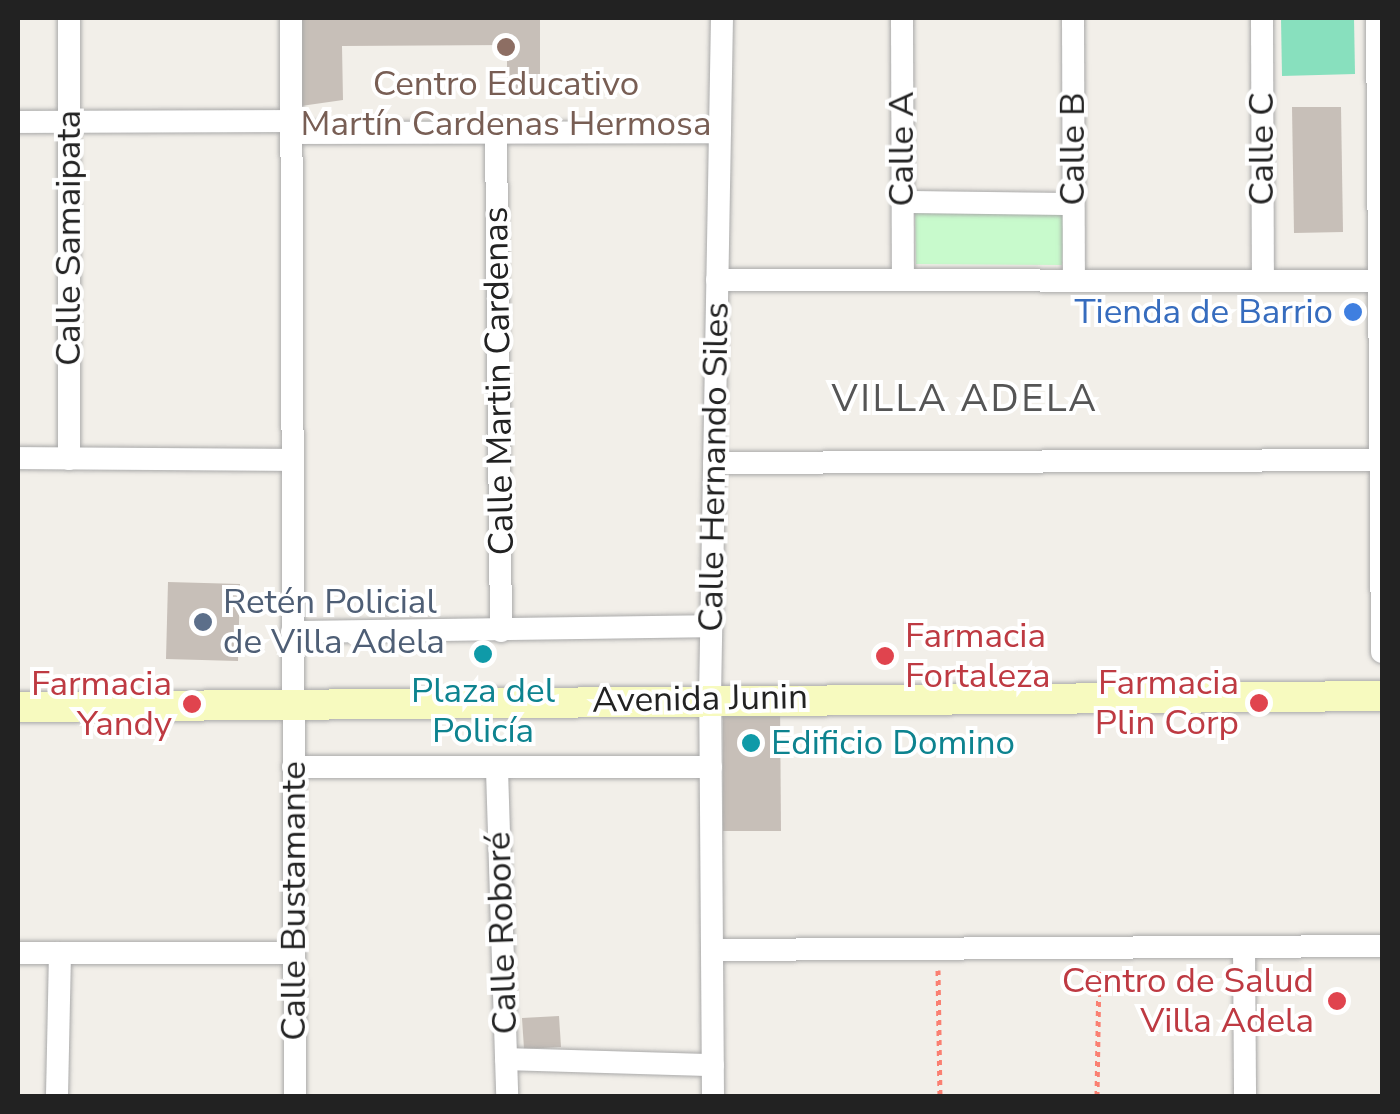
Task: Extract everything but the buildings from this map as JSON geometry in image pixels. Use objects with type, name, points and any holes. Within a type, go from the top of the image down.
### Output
[{"type":"street","name":"Calle Samaipata","points":[[68,459],[69,18]]},
{"type":"street","name":"Calle Bustamante","points":[[291,18],[295,1096]]},
{"type":"street","name":"Calle Hernando Siles","points":[[713,1096],[710,698],[722,18]]},
{"type":"street","name":"Calle A","points":[[902,18],[903,280]]},
{"type":"street","name":"Calle B","points":[[1072,18],[1074,280]]},
{"type":"street","name":"Calle C","points":[[1262,18],[1263,280]]},
{"type":"street","points":[[1378,18],[1382,652]]},
{"type":"street","points":[[18,122],[720,132]]},
{"type":"street","name":"Calle Martin Cardenas","points":[[496,131],[501,631]]},
{"type":"street","points":[[902,202],[1073,204]]},
{"type":"street","points":[[717,280],[1378,280]]},
{"type":"street","points":[[18,458],[292,460]]},
{"type":"street","points":[[714,463],[1380,460]]},
{"type":"street","name":"Avenida Junin","points":[[292,632],[711,626]]},
{"type":"street","name":"Avenida Junin","points":[[18,707],[710,698],[1382,696]]},
{"type":"street","name":"Avenida Junin","points":[[293,767],[711,767]]},
{"type":"street","name":"Calle Roboré","points":[[497,770],[507,1096]]},
{"type":"street","points":[[712,950],[1382,946]]},
{"type":"street","points":[[1244,947],[1244,1096]]},
{"type":"street","points":[[18,953],[294,953]]},
{"type":"street","points":[[56,1096],[60,954]]},
{"type":"street","points":[[506,1059],[713,1064]]},
{"type":"path","points":[[937,948],[940,1096]]},
{"type":"path","points":[[1097,1096],[1099,948]]},
{"type":"green space","points":[[1281,18],[1354,18],[1355,74],[1282,76]]},
{"type":"green space","points":[[915,213],[1065,213],[1062,265],[916,264]]},
{"type":"place","name":"Centro Educativo Martín Cardenas Hermosa","points":[[506,47]]},
{"type":"place","name":"Tienda de Barrio","points":[[1353,312]]},
{"type":"place","name":"Retén Policial de Villa Adela","points":[[203,622]]},
{"type":"place","name":"Plaza del Policía","points":[[483,654]]},
{"type":"place","name":"Farmacia Fortaleza","points":[[885,656]]},
{"type":"place","name":"Farmacia Plin Corp","points":[[1259,703]]},
{"type":"place","name":"Farmacia Yandy","points":[[192,704]]},
{"type":"place","name":"Edificio Domino","points":[[751,743]]},
{"type":"place","name":"Centro de Salud Villa Adela","points":[[1337,1001]]},
{"type":"district","name":"VILLA ADELA","points":[[965,399]]}]
